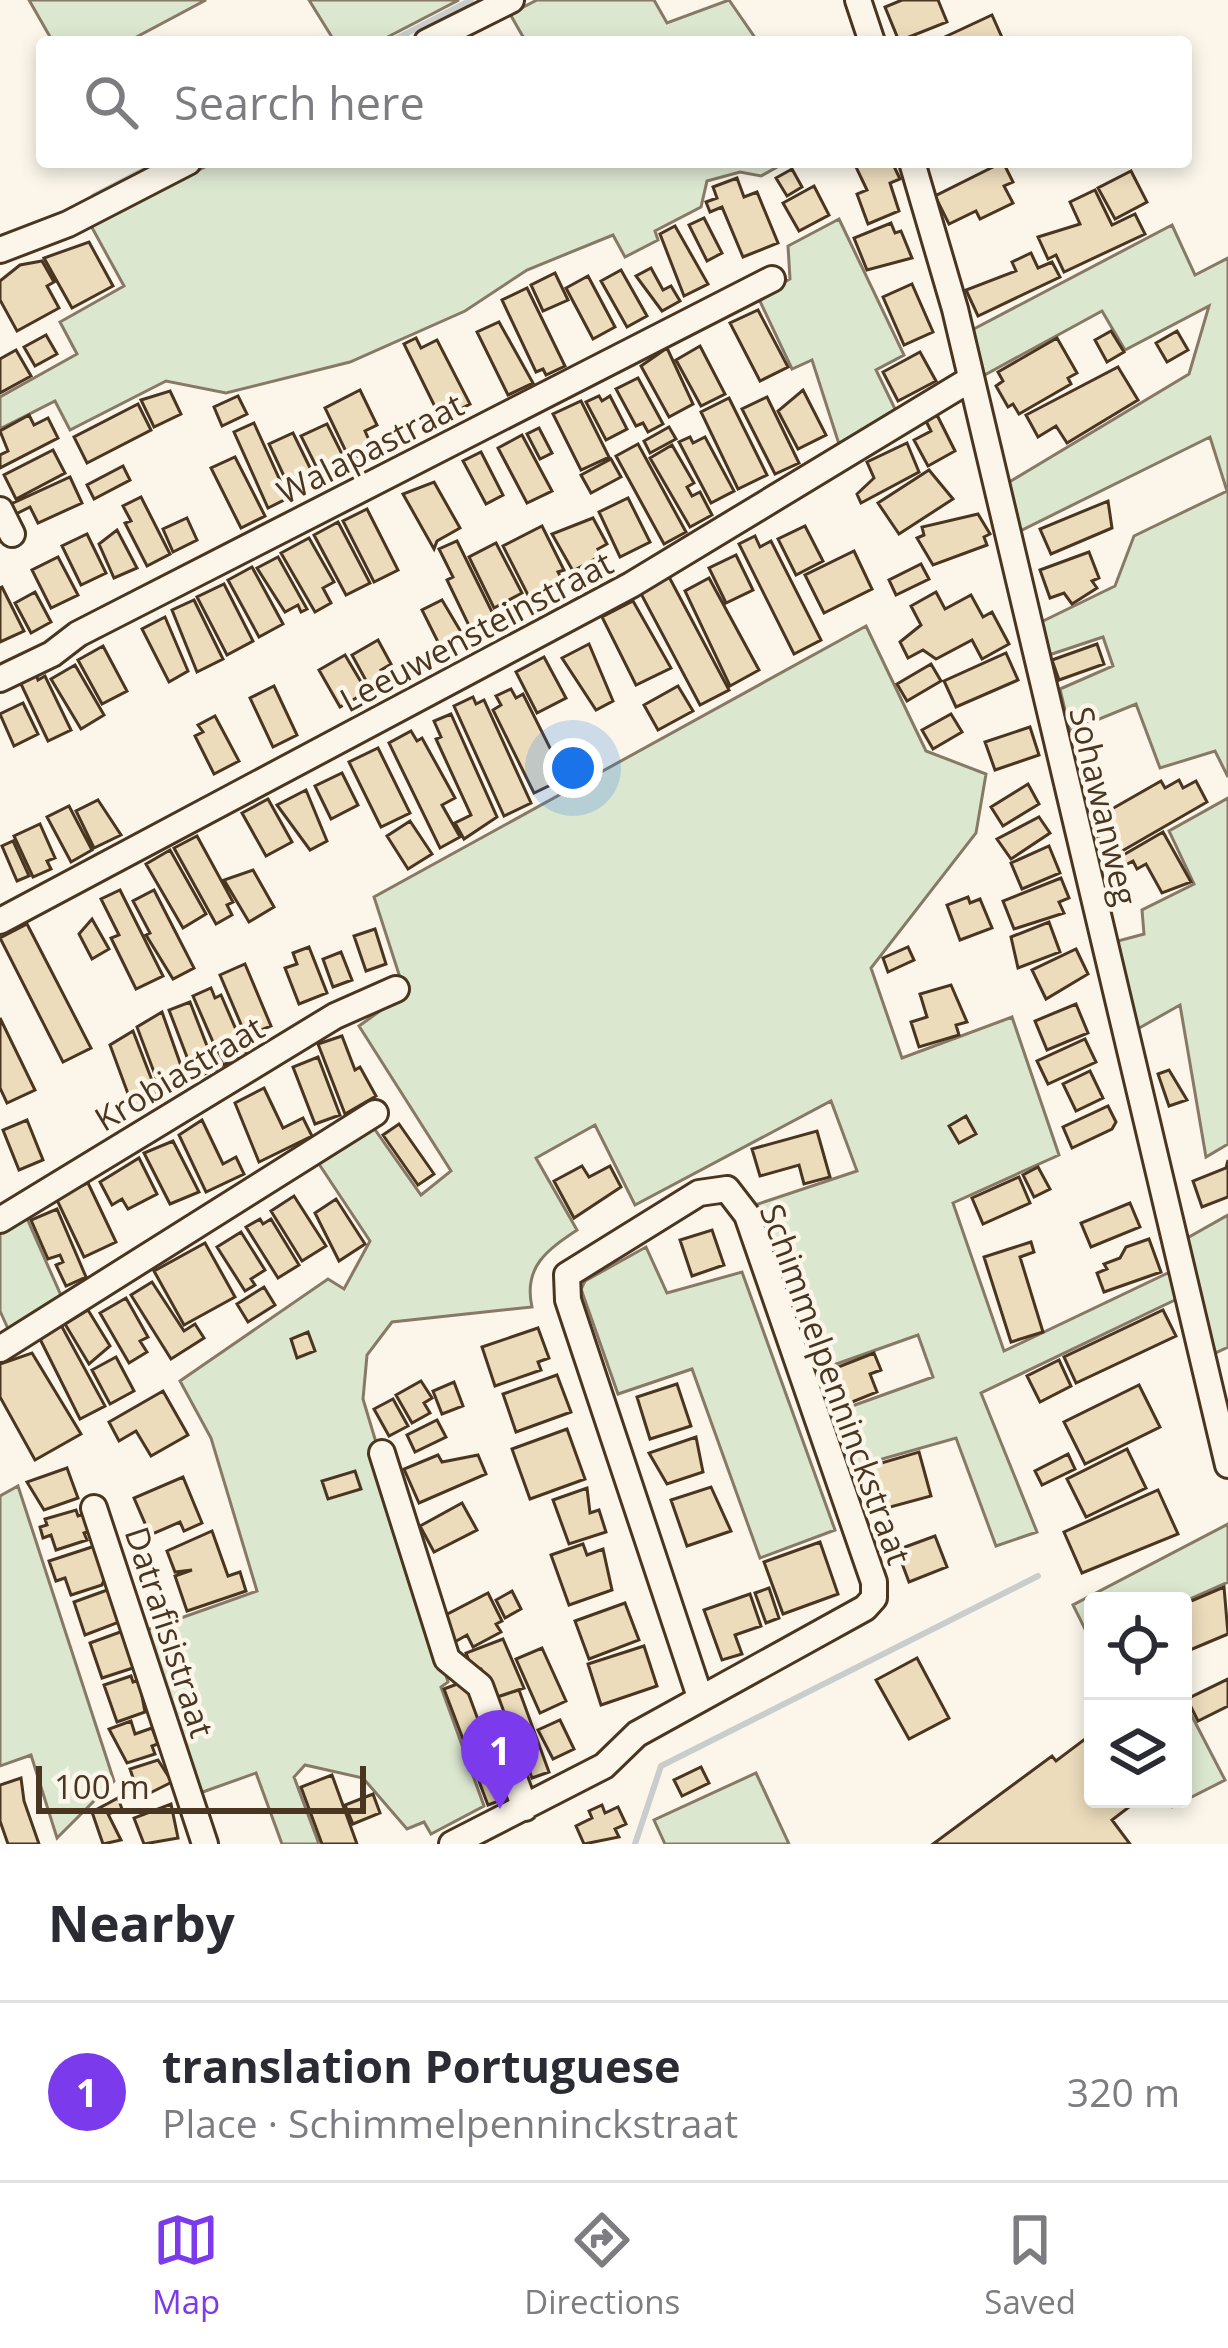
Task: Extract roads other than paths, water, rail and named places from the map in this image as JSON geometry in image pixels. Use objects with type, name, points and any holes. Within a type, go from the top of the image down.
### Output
[{"type":"street","points":[[439,36],[511,0]]},
{"type":"street","points":[[858,0],[870,36]]},
{"type":"street","points":[[0,250],[68,224],[176,168]]},
{"type":"street","name":"Sohawanweg","points":[[914,168],[971,379],[1228,1465]]},
{"type":"street","name":"Walapastraat","points":[[0,679],[52,654],[78,634],[772,279]]},
{"type":"street","name":"Leeuwensteinstraat","points":[[0,921],[631,585],[971,379]]},
{"type":"street","points":[[0,511],[12,534]]},
{"type":"street","name":"Krobiastraat","points":[[0,1220],[335,1016],[396,989]]},
{"type":"street","points":[[0,1349],[375,1113]]},
{"type":"street","name":"Schimmelpenninckstraat","points":[[452,1844],[604,1766],[637,1734],[866,1608],[874,1598],[874,1582],[747,1214],[727,1189],[699,1192],[567,1275],[568,1300],[700,1697]]},
{"type":"street","points":[[382,1453],[447,1660],[479,1686],[525,1808]]},
{"type":"street","name":"Datrafisistraat","points":[[94,1508],[205,1844]]},
{"type":"waterway","points":[[402,36],[471,0]]},
{"type":"waterway","points":[[94,196],[148,168]]},
{"type":"waterway","points":[[635,1844],[661,1766],[1038,1576]]},
{"type":"place","name":"translation Portuguese","points":[[500,1809]]}]
